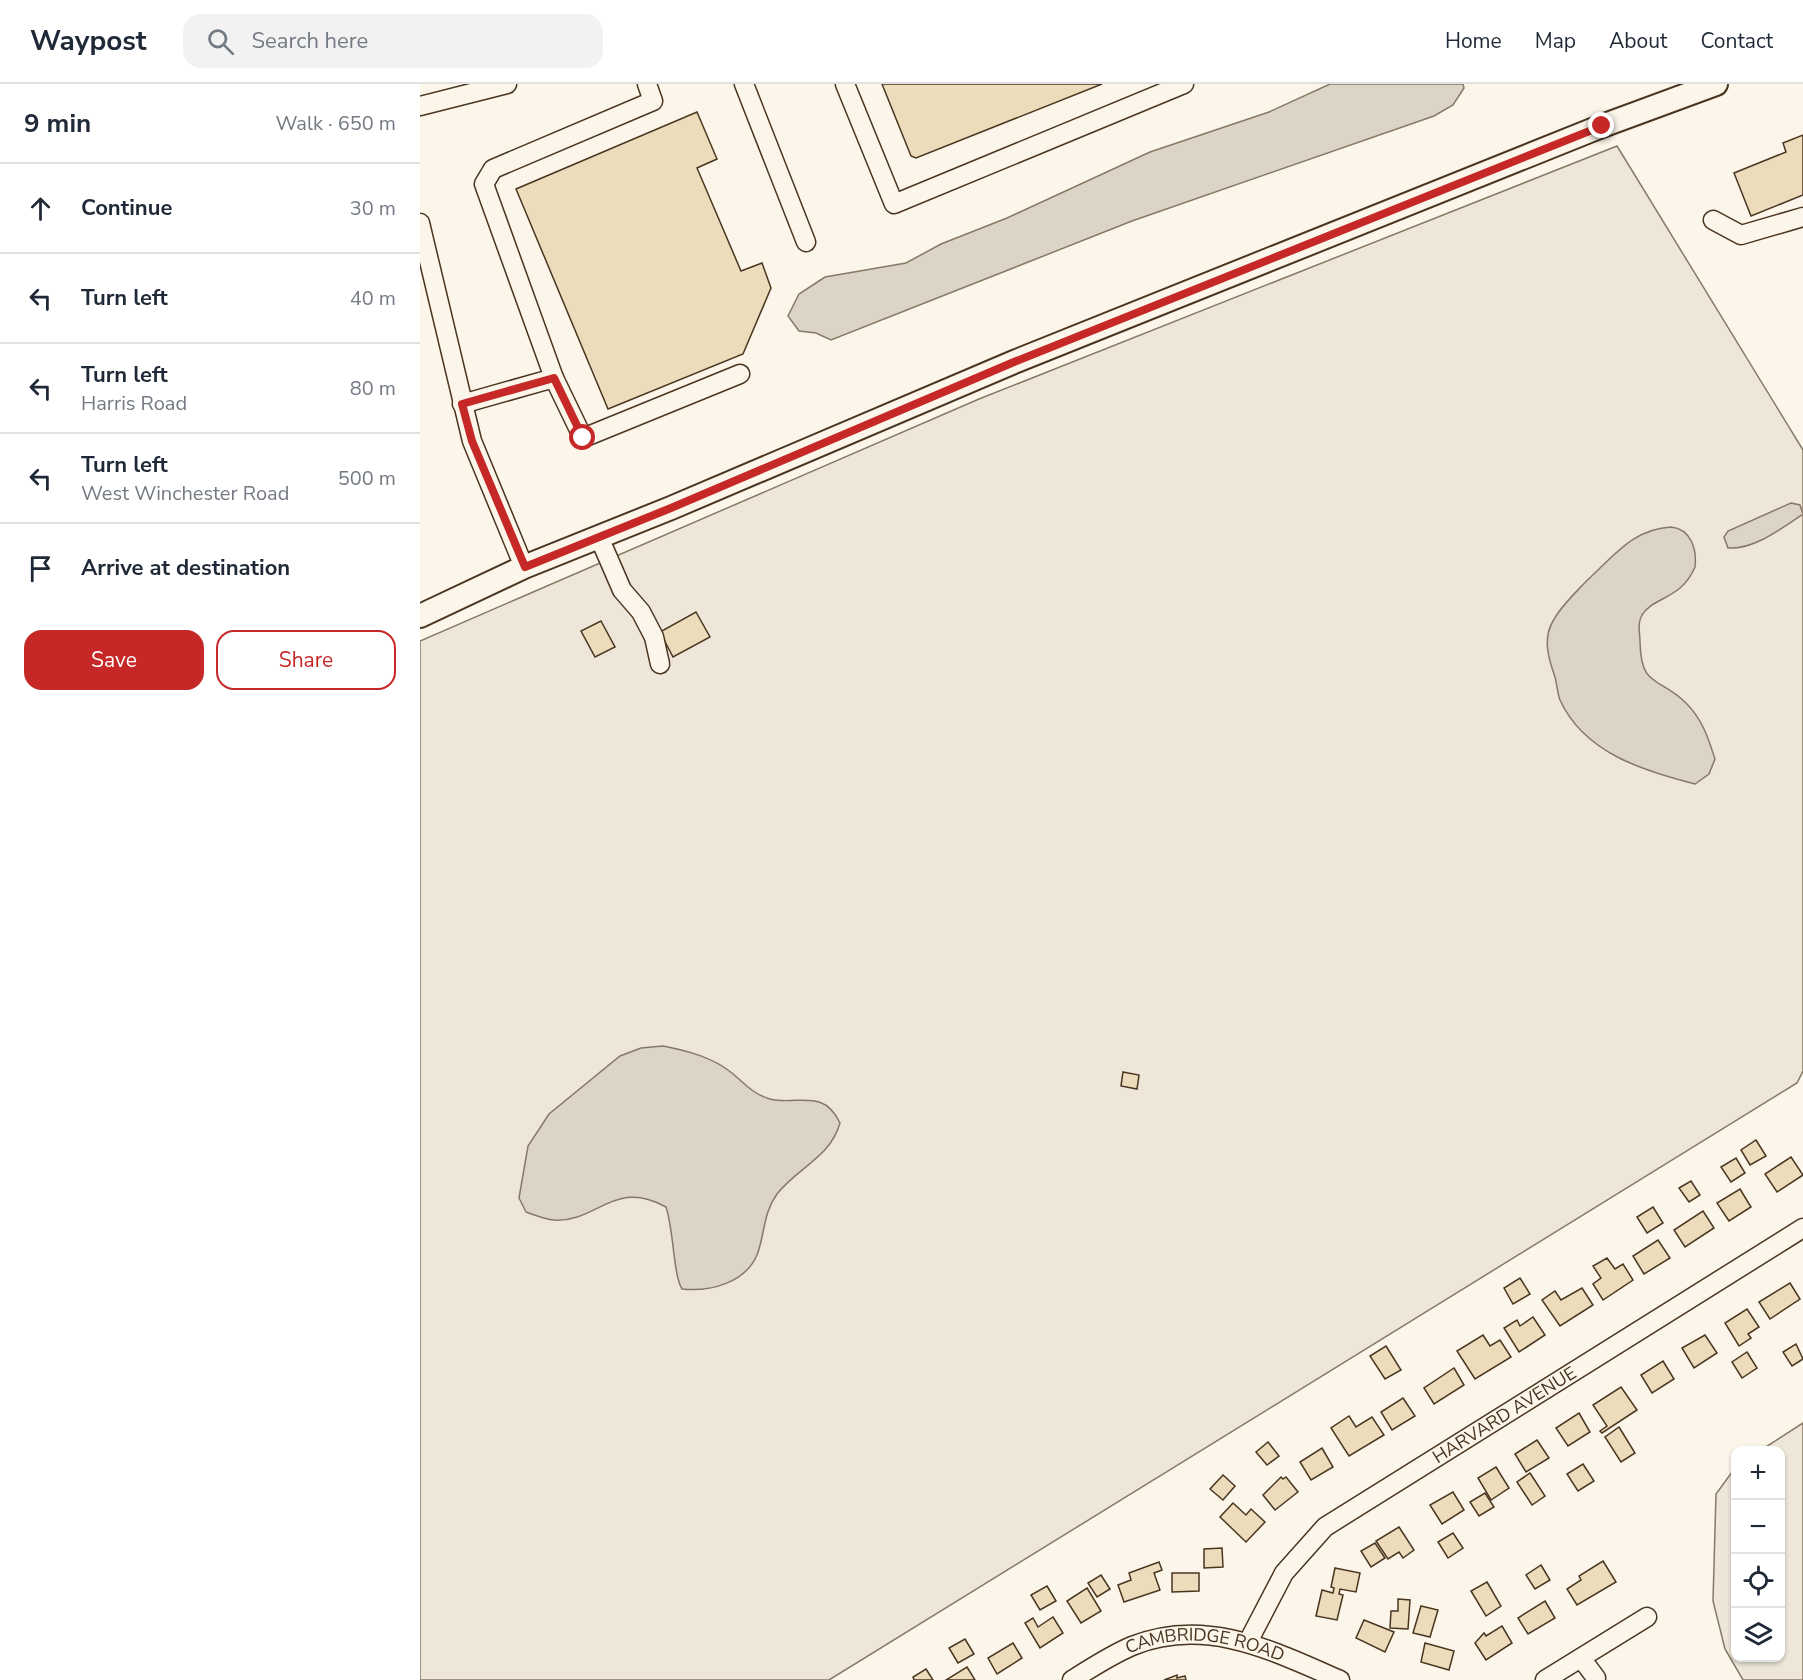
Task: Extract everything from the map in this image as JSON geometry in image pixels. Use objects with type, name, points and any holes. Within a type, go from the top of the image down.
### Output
[{"type":"main road","points":[[420,616],[525,567],[1014,362],[1602,126],[1716,84]]},
{"type":"street","points":[[420,106],[507,84]]},
{"type":"street","points":[[647,84],[653,100],[493,169],[484,184],[554,378],[583,438],[740,374]]},
{"type":"street","points":[[744,84],[806,242]]},
{"type":"street","points":[[845,84],[894,204],[1184,84]]},
{"type":"street","points":[[1713,220],[1742,235],[1803,217]]},
{"type":"street","points":[[420,223],[427,282],[472,441],[525,567]]},
{"type":"street","points":[[462,404],[554,378]]},
{"type":"street","points":[[599,537],[622,590],[641,612],[654,637],[660,664]]},
{"type":"street","name":"HARVARD AVENUE","points":[[1248,1642],[1284,1572],[1324,1527],[1803,1228]]},
{"type":"street","points":[[1545,1680],[1647,1617]]},
{"type":"street","name":"CAMBRIDGE ROAD","points":[[1072,1680],[1131,1647],[1165,1636],[1198,1633],[1229,1636],[1248,1642],[1340,1680]]},
{"type":"street","points":[[1581,1658],[1596,1678]]},
{"type":"shaded area","points":[[1330,84],[1463,84],[1464,88],[1453,105],[1434,116],[1132,221],[831,340],[816,333],[799,331],[788,316],[799,294],[825,277],[906,263],[941,244],[1007,218],[1150,152],[1269,112]]},
{"type":"shaded area","points":[[1617,146],[1803,450],[1803,1071],[1797,1083],[829,1680],[420,1680],[420,641],[979,399]]},
{"type":"shaded area","points":[[1791,503],[1800,505],[1803,514],[1758,542],[1738,548],[1728,548],[1724,537],[1728,531]]},
{"type":"shaded area","points":[[1671,527],[1683,532],[1691,541],[1695,553],[1695,567],[1682,586],[1653,604],[1640,618],[1641,657],[1648,675],[1686,703],[1696,715],[1707,736],[1715,759],[1709,774],[1695,784],[1636,766],[1617,757],[1584,734],[1560,700],[1547,641],[1556,615],[1614,554],[1649,531]]},
{"type":"shaded area","points":[[663,1046],[691,1053],[716,1063],[764,1097],[780,1101],[818,1101],[833,1112],[840,1123],[829,1145],[785,1185],[772,1201],[757,1255],[751,1265],[735,1279],[715,1287],[682,1289],[677,1273],[666,1207],[648,1199],[633,1197],[619,1199],[569,1219],[554,1220],[526,1212],[519,1198],[528,1146],[549,1114],[620,1056],[641,1048]]},
{"type":"shaded area","points":[[1803,1423],[1803,1680],[1743,1680],[1733,1662],[1785,1662],[1785,1446],[1767,1446]]},
{"type":"shaded area","points":[[1731,1473],[1731,1659],[1725,1649],[1713,1601],[1716,1494]]},
{"type":"building","points":[[882,84],[1102,84],[916,158],[911,156]]},
{"type":"building","points":[[697,112],[717,159],[697,168],[741,271],[762,263],[771,288],[743,354],[608,409],[516,189]]},
{"type":"building","points":[[1803,135],[1803,195],[1751,216],[1734,173],[1786,152],[1783,143]]},
{"type":"building","points":[[696,612],[710,637],[673,657],[660,632]]},
{"type":"building","points":[[601,621],[615,647],[595,657],[581,631]]},
{"type":"building","points":[[1123,1072],[1139,1075],[1137,1089],[1121,1086]]},
{"type":"building","points":[[1756,1140],[1766,1156],[1750,1165],[1741,1150]]},
{"type":"building","points":[[1791,1157],[1803,1175],[1777,1192],[1765,1174]]},
{"type":"building","points":[[1736,1158],[1745,1173],[1731,1182],[1721,1167]]},
{"type":"building","points":[[1691,1181],[1700,1195],[1689,1202],[1679,1188]]},
{"type":"building","points":[[1740,1189],[1751,1207],[1729,1221],[1717,1203]]},
{"type":"building","points":[[1653,1207],[1663,1223],[1647,1233],[1637,1217]]},
{"type":"building","points":[[1703,1211],[1714,1228],[1685,1247],[1674,1230]]},
{"type":"building","points":[[1658,1240],[1670,1258],[1644,1274],[1633,1256]]},
{"type":"building","points":[[1607,1258],[1615,1269],[1623,1264],[1633,1280],[1603,1300],[1593,1284],[1601,1278],[1593,1266]]},
{"type":"building","points":[[1520,1278],[1530,1294],[1513,1304],[1504,1288]]},
{"type":"building","points":[[1790,1283],[1800,1299],[1770,1319],[1759,1302]]},
{"type":"building","points":[[1582,1288],[1593,1305],[1560,1326],[1542,1300],[1555,1291],[1561,1300]]},
{"type":"building","points":[[1747,1309],[1759,1327],[1748,1334],[1751,1338],[1739,1346],[1725,1323]]},
{"type":"building","points":[[1533,1317],[1545,1335],[1519,1352],[1504,1328],[1517,1320],[1520,1326]]},
{"type":"building","points":[[1483,1335],[1490,1346],[1500,1340],[1511,1357],[1475,1379],[1457,1351]]},
{"type":"building","points":[[1705,1335],[1717,1353],[1694,1368],[1682,1348]]},
{"type":"building","points":[[1796,1344],[1803,1359],[1792,1366],[1783,1352]]},
{"type":"building","points":[[1386,1346],[1401,1370],[1385,1379],[1370,1356]]},
{"type":"building","points":[[1747,1352],[1757,1368],[1742,1378],[1732,1362]]},
{"type":"building","points":[[1663,1361],[1674,1379],[1652,1393],[1641,1375]]},
{"type":"building","points":[[1454,1368],[1464,1385],[1434,1404],[1424,1388]]},
{"type":"building","points":[[1621,1387],[1637,1410],[1602,1433],[1600,1431],[1607,1426],[1593,1405]]},
{"type":"building","points":[[1403,1398],[1415,1416],[1392,1430],[1381,1412]]},
{"type":"building","points":[[1579,1413],[1590,1432],[1568,1446],[1556,1428]]},
{"type":"building","points":[[1349,1416],[1356,1427],[1372,1417],[1384,1435],[1349,1456],[1331,1428]]},
{"type":"building","points":[[1619,1427],[1635,1453],[1621,1462],[1605,1437]]},
{"type":"building","points":[[1537,1440],[1549,1458],[1526,1472],[1515,1454]]},
{"type":"building","points":[[1268,1442],[1279,1456],[1267,1465],[1256,1452]]},
{"type":"building","points":[[1322,1448],[1333,1467],[1311,1480],[1300,1462]]},
{"type":"building","points":[[1583,1464],[1594,1481],[1578,1491],[1567,1474]]},
{"type":"building","points":[[1496,1467],[1509,1488],[1491,1500],[1478,1478]]},
{"type":"building","points":[[1530,1473],[1545,1496],[1532,1505],[1517,1482]]},
{"type":"building","points":[[1223,1475],[1235,1486],[1223,1500],[1210,1489]]},
{"type":"building","points":[[1281,1477],[1283,1479],[1286,1477],[1298,1492],[1275,1510],[1263,1495]]},
{"type":"building","points":[[1453,1492],[1464,1510],[1442,1524],[1430,1505]]},
{"type":"building","points":[[1485,1493],[1494,1507],[1479,1516],[1470,1502]]},
{"type":"building","points":[[1233,1503],[1246,1515],[1251,1509],[1265,1522],[1246,1542],[1220,1517]]},
{"type":"building","points":[[1399,1527],[1414,1550],[1403,1558],[1399,1552],[1388,1559],[1376,1541]]},
{"type":"building","points":[[1453,1533],[1463,1548],[1448,1558],[1438,1542]]},
{"type":"building","points":[[1375,1543],[1385,1558],[1371,1567],[1361,1551]]},
{"type":"building","points":[[1222,1548],[1223,1567],[1204,1568],[1204,1549]]},
{"type":"building","points":[[1603,1561],[1616,1582],[1577,1605],[1567,1589],[1581,1580],[1579,1576]]},
{"type":"building","points":[[1159,1562],[1162,1570],[1154,1573],[1160,1590],[1124,1602],[1118,1585],[1131,1580],[1129,1573]]},
{"type":"building","points":[[1541,1565],[1550,1580],[1535,1589],[1526,1575]]},
{"type":"building","points":[[1335,1568],[1360,1573],[1356,1592],[1340,1589],[1339,1594],[1343,1595],[1337,1620],[1316,1616],[1322,1590],[1333,1593],[1334,1588],[1331,1587]]},
{"type":"building","points":[[1172,1573],[1199,1573],[1199,1591],[1172,1592]]},
{"type":"building","points":[[1101,1575],[1110,1589],[1097,1597],[1088,1583]]},
{"type":"building","points":[[1487,1582],[1501,1606],[1486,1616],[1471,1591]]},
{"type":"building","points":[[1047,1586],[1056,1601],[1040,1610],[1031,1595]]},
{"type":"building","points":[[1087,1588],[1101,1611],[1081,1623],[1067,1601]]},
{"type":"building","points":[[1398,1599],[1410,1600],[1408,1629],[1390,1628],[1391,1611],[1398,1611]]},
{"type":"building","points":[[1545,1601],[1555,1618],[1528,1634],[1518,1618]]},
{"type":"building","points":[[1421,1606],[1438,1610],[1430,1637],[1413,1633]]},
{"type":"building","points":[[1053,1617],[1063,1633],[1040,1648],[1025,1623],[1033,1618],[1038,1627]]},
{"type":"building","points":[[1364,1620],[1394,1632],[1385,1652],[1356,1638]]},
{"type":"building","points":[[1502,1626],[1512,1643],[1486,1660],[1475,1643],[1484,1633],[1486,1636]]},
{"type":"building","points":[[965,1639],[974,1654],[958,1663],[949,1648]]},
{"type":"building","points":[[1013,1643],[1022,1658],[997,1674],[988,1658]]},
{"type":"building","points":[[1425,1643],[1454,1651],[1449,1670],[1421,1662]]},
{"type":"building","points":[[967,1667],[975,1680],[946,1680]]},
{"type":"building","points":[[926,1669],[933,1680],[914,1680],[913,1677]]},
{"type":"building","points":[[1177,1675],[1177,1678],[1185,1676],[1186,1680],[1164,1680]]},
{"type":"route","points":[[583,438],[554,378],[462,404],[472,441],[525,567],[671,508],[1014,362],[1602,126]]}]
